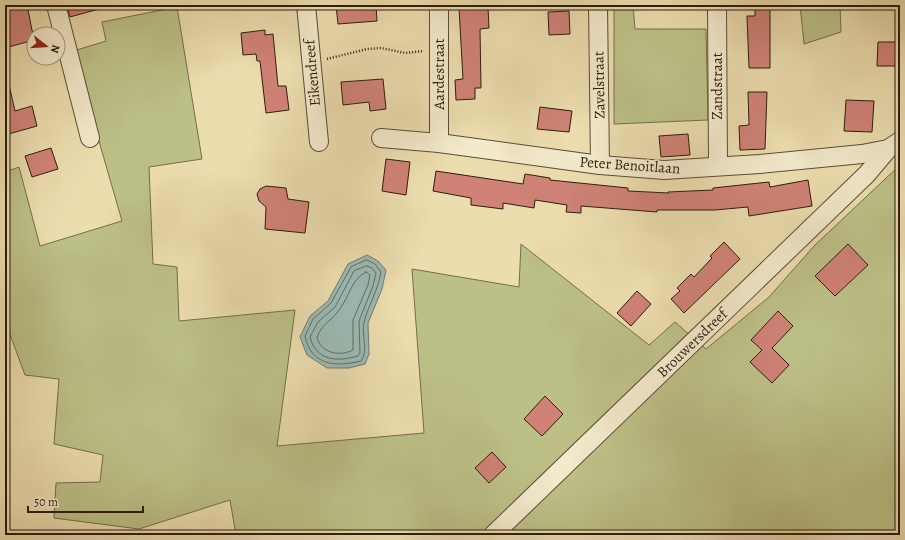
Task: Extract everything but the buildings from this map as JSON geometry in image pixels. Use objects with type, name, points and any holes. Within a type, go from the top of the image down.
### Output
[{"type":"street","points":[[56,5],[90,138]]},
{"type":"street","name":"Eikendreef","points":[[306,5],[319,142]]},
{"type":"street","name":"Aardestraat","points":[[439,5],[439,142]]},
{"type":"street","name":"Zavelstraat","points":[[598,5],[600,165]]},
{"type":"street","name":"Zandstraat","points":[[717,5],[718,166]]},
{"type":"street","name":"Peter Benoitlaan","points":[[381,138],[439,142],[600,165],[664,170],[768,164],[862,154],[894,145]]},
{"type":"street","name":"Brouwersdreef","points":[[493,535],[861,180],[894,145]]},
{"type":"path","points":[[311,62],[333,59],[367,49],[381,48],[405,53],[439,51]]},
{"type":"green space","points":[[614,5],[633,5],[635,29],[706,29],[708,120],[614,124]]},
{"type":"green space","points":[[800,5],[840,5],[841,32],[804,44]]},
{"type":"green space","points":[[177,7],[202,159],[149,167],[153,264],[177,267],[179,321],[295,310],[277,446],[424,433],[412,269],[519,287],[521,244],[649,345],[675,322],[706,349],[769,297],[815,245],[900,165],[900,535],[236,535],[230,500],[139,529],[54,518],[56,483],[100,482],[103,455],[54,444],[59,379],[25,375],[5,321],[5,172],[19,167],[40,246],[122,221],[92,117],[70,52],[106,41],[102,22]]},
{"type":"water","points":[[367,255],[378,261],[386,270],[382,289],[368,323],[369,354],[365,364],[349,368],[327,368],[307,355],[300,337],[310,316],[328,301],[348,264]]}]
